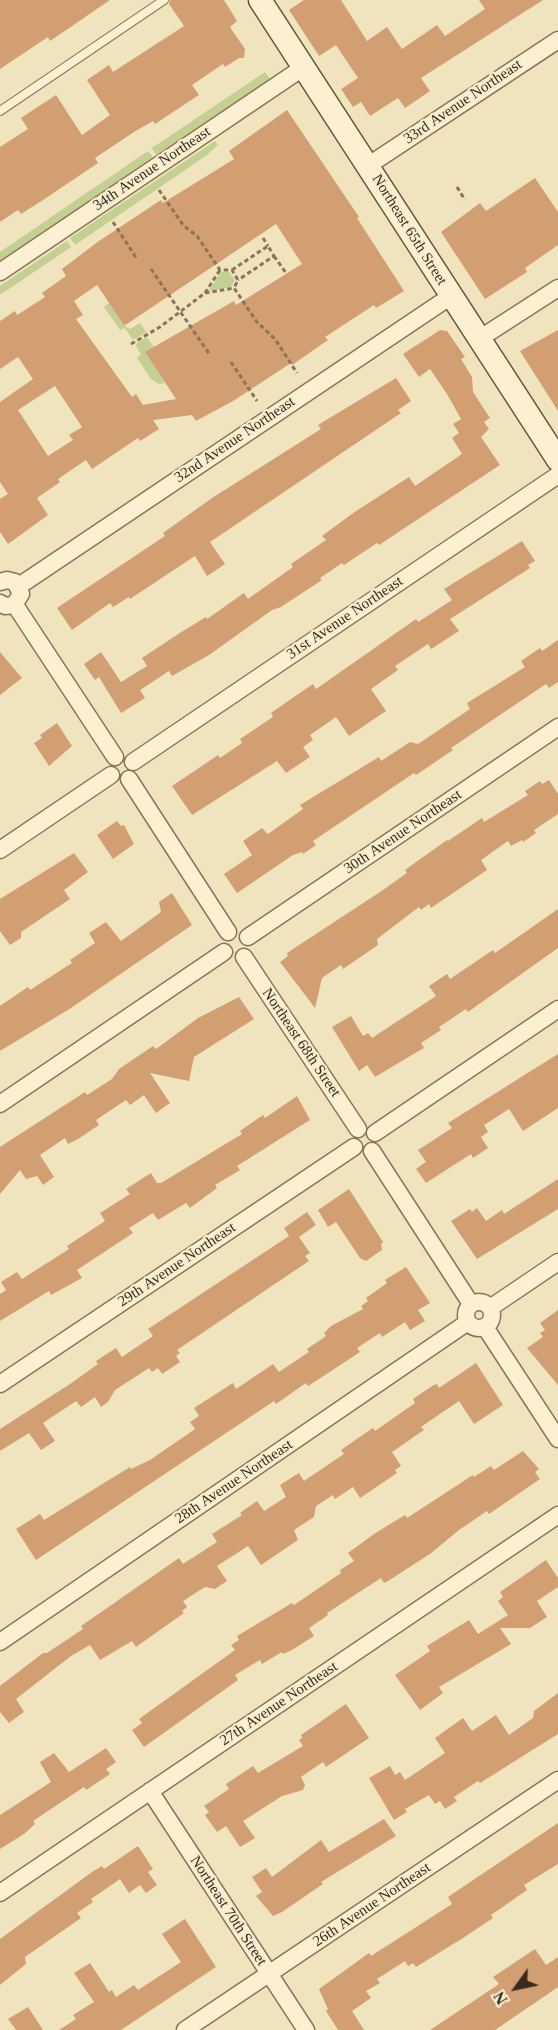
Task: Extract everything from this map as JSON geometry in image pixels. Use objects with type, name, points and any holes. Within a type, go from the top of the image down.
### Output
[{"type":"main road","name":"Northeast 65th Street","points":[[260,0],[558,460]]},
{"type":"street","name":"33rd Avenue Northeast","points":[[369,165],[558,40]]},
{"type":"street","name":"34th Avenue Northeast","points":[[0,272],[304,68]]},
{"type":"street","points":[[480,339],[558,288]]},
{"type":"street","name":"32nd Avenue Northeast","points":[[19,586],[451,296]]},
{"type":"street","name":"31st Avenue Northeast","points":[[133,762],[558,475]]},
{"type":"street","points":[[0,582],[11,580],[19,586],[21,598],[7,604],[116,757]]},
{"type":"street","name":"30th Avenue Northeast","points":[[248,937],[558,727]]},
{"type":"street","points":[[125,756],[133,762],[135,769],[129,779],[119,781],[111,775],[110,765],[116,757],[125,756]]},
{"type":"street","points":[[0,850],[111,775]]},
{"type":"street","points":[[129,779],[228,932]]},
{"type":"street","points":[[238,930],[248,937],[251,946],[244,957],[234,959],[224,952],[222,940],[228,932],[238,930]]},
{"type":"street","points":[[0,1104],[224,952]]},
{"type":"street","name":"Northeast 68th Street","points":[[244,957],[358,1129]]},
{"type":"street","points":[[375,1133],[558,1009]]},
{"type":"street","points":[[367,1127],[375,1133],[377,1143],[372,1151],[362,1153],[354,1147],[352,1136],[358,1129],[367,1127]]},
{"type":"street","name":"29th Avenue Northeast","points":[[0,1384],[354,1147]]},
{"type":"street","points":[[372,1151],[471,1304]]},
{"type":"street","points":[[490,1308],[558,1262]]},
{"type":"street","points":[[481,1302],[490,1308],[492,1317],[485,1327],[477,1328],[468,1322],[466,1315],[471,1304],[481,1302]]},
{"type":"street","name":"28th Avenue Northeast","points":[[0,1642],[468,1322]]},
{"type":"street","points":[[485,1327],[558,1439]]},
{"type":"street","name":"27th Avenue Northeast","points":[[0,1893],[558,1515]]},
{"type":"street","name":"26th Avenue Northeast","points":[[186,2030],[558,1780]]},
{"type":"street","name":"Northeast 70th Street","points":[[150,1791],[306,2030]]},
{"type":"lane","points":[[0,111],[164,0]]},
{"type":"path","points":[[457,187],[465,200]]},
{"type":"path","points":[[159,190],[183,225],[197,236],[220,270]]},
{"type":"path","points":[[113,222],[137,259]]},
{"type":"path","points":[[262,237],[286,273]]},
{"type":"path","points":[[220,270],[232,270],[268,246]]},
{"type":"path","points":[[234,288],[238,280],[274,256]]},
{"type":"path","points":[[151,268],[210,355]]},
{"type":"path","points":[[131,344],[160,327],[205,293],[220,270]]},
{"type":"path","points":[[232,270],[238,280]]},
{"type":"path","points":[[205,293],[234,288]]},
{"type":"path","points":[[234,288],[297,373]]},
{"type":"path","points":[[231,362],[257,401]]},
{"type":"green space","points":[[265,72],[270,79],[156,155],[152,148]]},
{"type":"green space","points":[[215,141],[218,145],[207,155],[75,245],[70,238]]},
{"type":"green space","points":[[148,151],[153,157],[0,262],[0,252]]},
{"type":"green space","points":[[67,241],[71,247],[0,295],[0,286]]},
{"type":"green space","points":[[221,272],[229,272],[235,280],[231,287],[209,291]]},
{"type":"green space","points":[[109,303],[126,327],[130,329],[140,323],[146,332],[133,340],[125,328],[120,330],[104,307]]},
{"type":"green space","points":[[147,337],[154,347],[146,352],[165,383],[159,384],[151,379],[137,358],[141,354],[136,346],[137,343]]},
{"type":"building","points":[[0,0],[110,0],[50,41],[48,37],[0,69]]},
{"type":"building","points":[[170,0],[224,0],[237,21],[230,27],[245,49],[244,58],[239,58],[225,67],[223,64],[192,85],[199,95],[155,124],[153,121],[134,132],[95,158],[98,163],[43,200],[21,214],[18,210],[0,222],[0,147],[28,129],[21,118],[56,95],[82,135],[110,115],[87,80],[109,65],[113,72],[184,26],[169,4]]},
{"type":"building","points":[[304,0],[341,0],[367,41],[387,27],[402,49],[437,25],[445,36],[485,9],[479,0],[543,0],[421,78],[430,91],[405,108],[398,98],[370,116],[361,102],[353,107],[341,89],[358,78],[336,45],[319,56],[289,10]]},
{"type":"building","points":[[287,110],[359,217],[357,218],[404,291],[376,308],[374,305],[325,337],[328,340],[292,365],[291,363],[233,401],[196,421],[192,415],[153,420],[159,429],[140,441],[138,438],[92,469],[86,460],[58,479],[60,482],[37,498],[48,515],[8,544],[0,532],[0,499],[8,494],[0,482],[0,402],[33,379],[18,357],[0,369],[0,321],[15,311],[17,315],[45,297],[42,293],[66,276],[62,269],[99,241],[161,200],[163,203],[234,159],[229,151]],"holes":[[[276,224],[302,264],[236,305],[234,301],[145,352],[176,399],[143,405],[136,394],[132,397],[76,319],[83,315],[74,301],[97,285],[124,325],[127,324]],[[55,386],[82,427],[69,435],[73,440],[48,456],[18,410]]]},
{"type":"building","points":[[535,178],[558,212],[558,245],[525,268],[527,272],[485,299],[441,232],[480,203],[486,211]]},
{"type":"building","points":[[440,330],[447,331],[465,357],[461,359],[472,377],[473,392],[490,418],[484,422],[489,429],[481,437],[500,465],[379,545],[377,543],[344,565],[342,563],[320,578],[322,580],[281,607],[272,610],[209,655],[172,676],[169,671],[140,690],[145,698],[121,713],[99,677],[95,680],[84,664],[101,652],[121,682],[147,666],[142,658],[206,617],[207,619],[244,593],[248,599],[293,567],[291,564],[326,540],[322,536],[356,511],[409,477],[415,486],[462,454],[452,438],[459,433],[453,424],[461,419],[447,394],[430,369],[419,377],[403,354]]},
{"type":"building","points":[[558,330],[558,411],[520,351]]},
{"type":"building","points":[[396,378],[411,401],[398,410],[401,413],[210,542],[225,564],[207,576],[195,556],[130,599],[129,597],[113,607],[110,603],[72,630],[57,608],[165,536],[163,533],[212,498],[321,429],[318,425]]},
{"type":"building","points":[[522,541],[535,561],[528,565],[530,568],[450,619],[459,631],[431,649],[428,644],[395,666],[398,670],[371,689],[386,711],[349,736],[336,717],[310,735],[313,740],[303,747],[310,757],[286,773],[277,761],[192,815],[172,786],[218,755],[220,758],[242,743],[240,739],[273,717],[271,713],[313,684],[316,689],[416,619],[418,622],[452,600],[444,589]]},
{"type":"building","points":[[558,640],[558,682],[549,688],[546,684],[451,748],[453,750],[416,775],[414,773],[313,841],[316,845],[303,854],[302,852],[293,855],[237,893],[224,874],[252,855],[243,841],[262,828],[268,834],[303,809],[300,805],[379,757],[381,761],[410,742],[418,744],[470,709],[467,703],[525,667],[521,661],[540,648],[542,651]]},
{"type":"building","points":[[0,652],[22,678],[0,695]]},
{"type":"building","points":[[57,723],[72,746],[49,766],[34,743],[42,738],[40,735]]},
{"type":"building","points":[[549,780],[558,794],[558,814],[534,830],[536,833],[523,842],[522,840],[511,846],[508,841],[481,860],[487,870],[431,908],[429,904],[421,910],[419,907],[377,939],[378,945],[343,969],[341,965],[322,978],[315,1008],[280,962],[288,956],[287,953],[407,873],[405,870],[447,840],[482,818],[484,822],[528,795],[525,791],[540,781],[542,784]]},
{"type":"building","points":[[117,821],[121,826],[124,825],[134,844],[113,859],[97,835]]},
{"type":"building","points":[[74,853],[88,872],[64,890],[70,899],[21,932],[21,938],[10,945],[0,931],[0,899]]},
{"type":"building","points":[[172,893],[192,925],[71,1008],[0,1051],[0,1006],[28,987],[30,990],[72,963],[70,960],[95,943],[89,933],[106,922],[121,941],[161,912],[159,902]]},
{"type":"building","points":[[558,909],[558,948],[468,1012],[466,1009],[439,1027],[441,1030],[421,1043],[424,1048],[375,1077],[367,1065],[359,1071],[332,1027],[351,1016],[363,1036],[368,1033],[372,1038],[436,996],[429,986],[447,974],[450,979],[493,950],[495,953]]},
{"type":"building","points":[[239,997],[254,1019],[194,1057],[189,1081],[150,1073],[170,1103],[156,1113],[144,1095],[130,1105],[126,1100],[96,1120],[99,1125],[78,1139],[68,1144],[65,1138],[40,1155],[54,1177],[43,1185],[37,1176],[26,1179],[20,1170],[0,1194],[0,1147],[85,1092],[87,1095],[112,1079],[119,1069],[153,1046],[156,1049],[198,1018]]},
{"type":"building","points":[[558,1054],[558,1108],[523,1131],[509,1109],[484,1125],[488,1132],[481,1137],[488,1148],[473,1158],[471,1154],[426,1183],[416,1169],[426,1162],[418,1150],[452,1128],[448,1123]]},
{"type":"building","points":[[297,1096],[310,1120],[237,1166],[240,1170],[215,1185],[217,1188],[190,1208],[186,1203],[158,1220],[153,1213],[129,1228],[133,1233],[77,1270],[82,1278],[51,1295],[49,1291],[0,1321],[0,1294],[6,1290],[1,1282],[17,1272],[22,1279],[69,1249],[67,1246],[105,1221],[100,1213],[130,1194],[126,1189],[151,1173],[157,1183],[161,1183],[242,1134],[240,1131],[263,1115],[265,1118]]},
{"type":"building","points":[[558,1179],[558,1209],[477,1259],[451,1221],[470,1209],[472,1212],[477,1208],[486,1221],[502,1210],[504,1214]]},
{"type":"building","points":[[349,1189],[383,1242],[382,1250],[366,1261],[360,1258],[336,1222],[328,1227],[318,1210]]},
{"type":"building","points":[[307,1212],[316,1225],[299,1237],[310,1253],[305,1256],[309,1261],[177,1350],[180,1353],[176,1356],[180,1362],[162,1374],[158,1368],[152,1372],[149,1368],[115,1390],[108,1402],[101,1407],[95,1397],[81,1407],[76,1401],[43,1423],[55,1441],[41,1450],[29,1433],[0,1451],[0,1429],[70,1384],[98,1364],[96,1361],[116,1348],[122,1357],[153,1336],[148,1329],[289,1236],[284,1228]]},
{"type":"building","points":[[406,1267],[430,1303],[418,1310],[425,1321],[410,1330],[405,1322],[382,1337],[380,1333],[357,1348],[360,1352],[308,1386],[306,1383],[276,1404],[274,1401],[36,1560],[16,1529],[40,1514],[44,1520],[130,1467],[131,1469],[150,1460],[195,1429],[190,1422],[199,1416],[194,1408],[233,1383],[236,1389],[273,1364],[279,1372],[309,1352],[307,1349],[326,1336],[324,1333],[331,1326],[363,1309],[361,1306],[368,1301],[366,1298],[387,1283],[385,1280]]},
{"type":"building","points":[[558,1310],[558,1385],[527,1348],[543,1337],[540,1333],[545,1330],[540,1323]]},
{"type":"building","points":[[476,1363],[503,1405],[474,1424],[459,1401],[421,1427],[424,1430],[392,1452],[401,1466],[395,1470],[397,1473],[360,1498],[353,1487],[335,1499],[333,1495],[316,1506],[314,1517],[294,1530],[298,1540],[261,1565],[248,1546],[217,1566],[227,1581],[215,1589],[205,1587],[183,1601],[187,1607],[182,1611],[184,1613],[136,1647],[132,1641],[100,1660],[90,1645],[71,1656],[16,1699],[24,1712],[9,1723],[0,1712],[0,1686],[43,1653],[47,1653],[83,1629],[81,1626],[179,1558],[183,1564],[217,1542],[212,1534],[242,1515],[240,1513],[257,1501],[264,1511],[286,1497],[280,1485],[299,1473],[304,1481],[344,1454],[341,1450],[373,1428],[375,1431],[415,1403],[413,1399],[432,1386],[437,1384],[439,1388]]},
{"type":"building","points":[[523,1451],[539,1469],[535,1472],[540,1479],[489,1514],[487,1511],[430,1554],[388,1581],[384,1583],[381,1578],[327,1613],[328,1615],[309,1628],[314,1636],[292,1650],[283,1654],[282,1652],[262,1664],[260,1660],[235,1675],[238,1680],[144,1747],[132,1730],[142,1723],[139,1719],[235,1650],[231,1645],[239,1640],[237,1636],[292,1603],[294,1605],[341,1573],[340,1570],[354,1561],[348,1553],[374,1534],[405,1515],[407,1518],[473,1475],[474,1477],[491,1466],[494,1470]]},
{"type":"building","points":[[546,1560],[558,1578],[558,1587],[537,1601],[547,1617],[530,1628],[500,1628],[511,1644],[439,1687],[443,1693],[420,1710],[395,1675],[430,1651],[427,1646],[469,1620],[478,1634],[508,1615],[498,1601],[503,1597],[500,1592]]},
{"type":"building","points":[[558,1693],[558,1734],[480,1783],[478,1781],[454,1797],[457,1801],[445,1809],[440,1801],[435,1804],[429,1795],[405,1809],[407,1812],[394,1820],[369,1778],[390,1766],[395,1775],[400,1772],[405,1780],[445,1753],[435,1738],[463,1718],[472,1731],[496,1715],[509,1735],[533,1718],[534,1711]]},
{"type":"building","points":[[346,1704],[369,1738],[326,1767],[323,1762],[301,1777],[305,1785],[303,1790],[282,1796],[243,1821],[255,1838],[240,1847],[226,1826],[217,1832],[205,1815],[209,1812],[204,1806],[229,1789],[226,1784],[253,1766],[258,1773],[303,1746],[299,1740],[302,1738],[301,1735]]},
{"type":"building","points":[[106,1748],[116,1762],[106,1769],[110,1774],[86,1790],[84,1787],[33,1821],[35,1824],[24,1834],[0,1849],[0,1815],[51,1782],[40,1762],[54,1753],[69,1772]]},
{"type":"building","points":[[384,1819],[396,1836],[321,1882],[323,1884],[282,1912],[273,1916],[256,1896],[262,1892],[252,1877],[266,1868],[272,1877],[321,1840],[329,1852]]},
{"type":"building","points":[[558,1823],[558,1864],[524,1885],[527,1890],[491,1915],[493,1918],[463,1938],[416,1967],[413,1963],[408,1966],[405,1961],[377,1979],[380,1983],[366,1991],[371,1998],[352,2011],[364,2030],[338,2030],[326,2011],[328,2009],[319,1989],[369,1953],[371,1956],[452,1904],[448,1897]]},
{"type":"building","points":[[138,1846],[153,1869],[148,1872],[157,1885],[146,1893],[140,1885],[129,1893],[120,1879],[91,1899],[93,1902],[77,1913],[81,1918],[25,1957],[26,1964],[0,1985],[0,1939],[92,1872],[102,1866],[104,1869]]},
{"type":"building","points":[[185,1919],[216,1967],[121,2030],[59,2030],[76,2019],[73,2015],[94,2002],[74,1973],[90,1963],[109,1992],[112,1990],[116,1997],[134,1985],[138,1990],[181,1962],[162,1934]]},
{"type":"building","points":[[535,1949],[546,1965],[558,1957],[558,1987],[495,2030],[430,2030],[499,1984],[493,1977]]},
{"type":"building","points":[[28,2007],[43,2030],[16,2030],[8,2019]]}]
